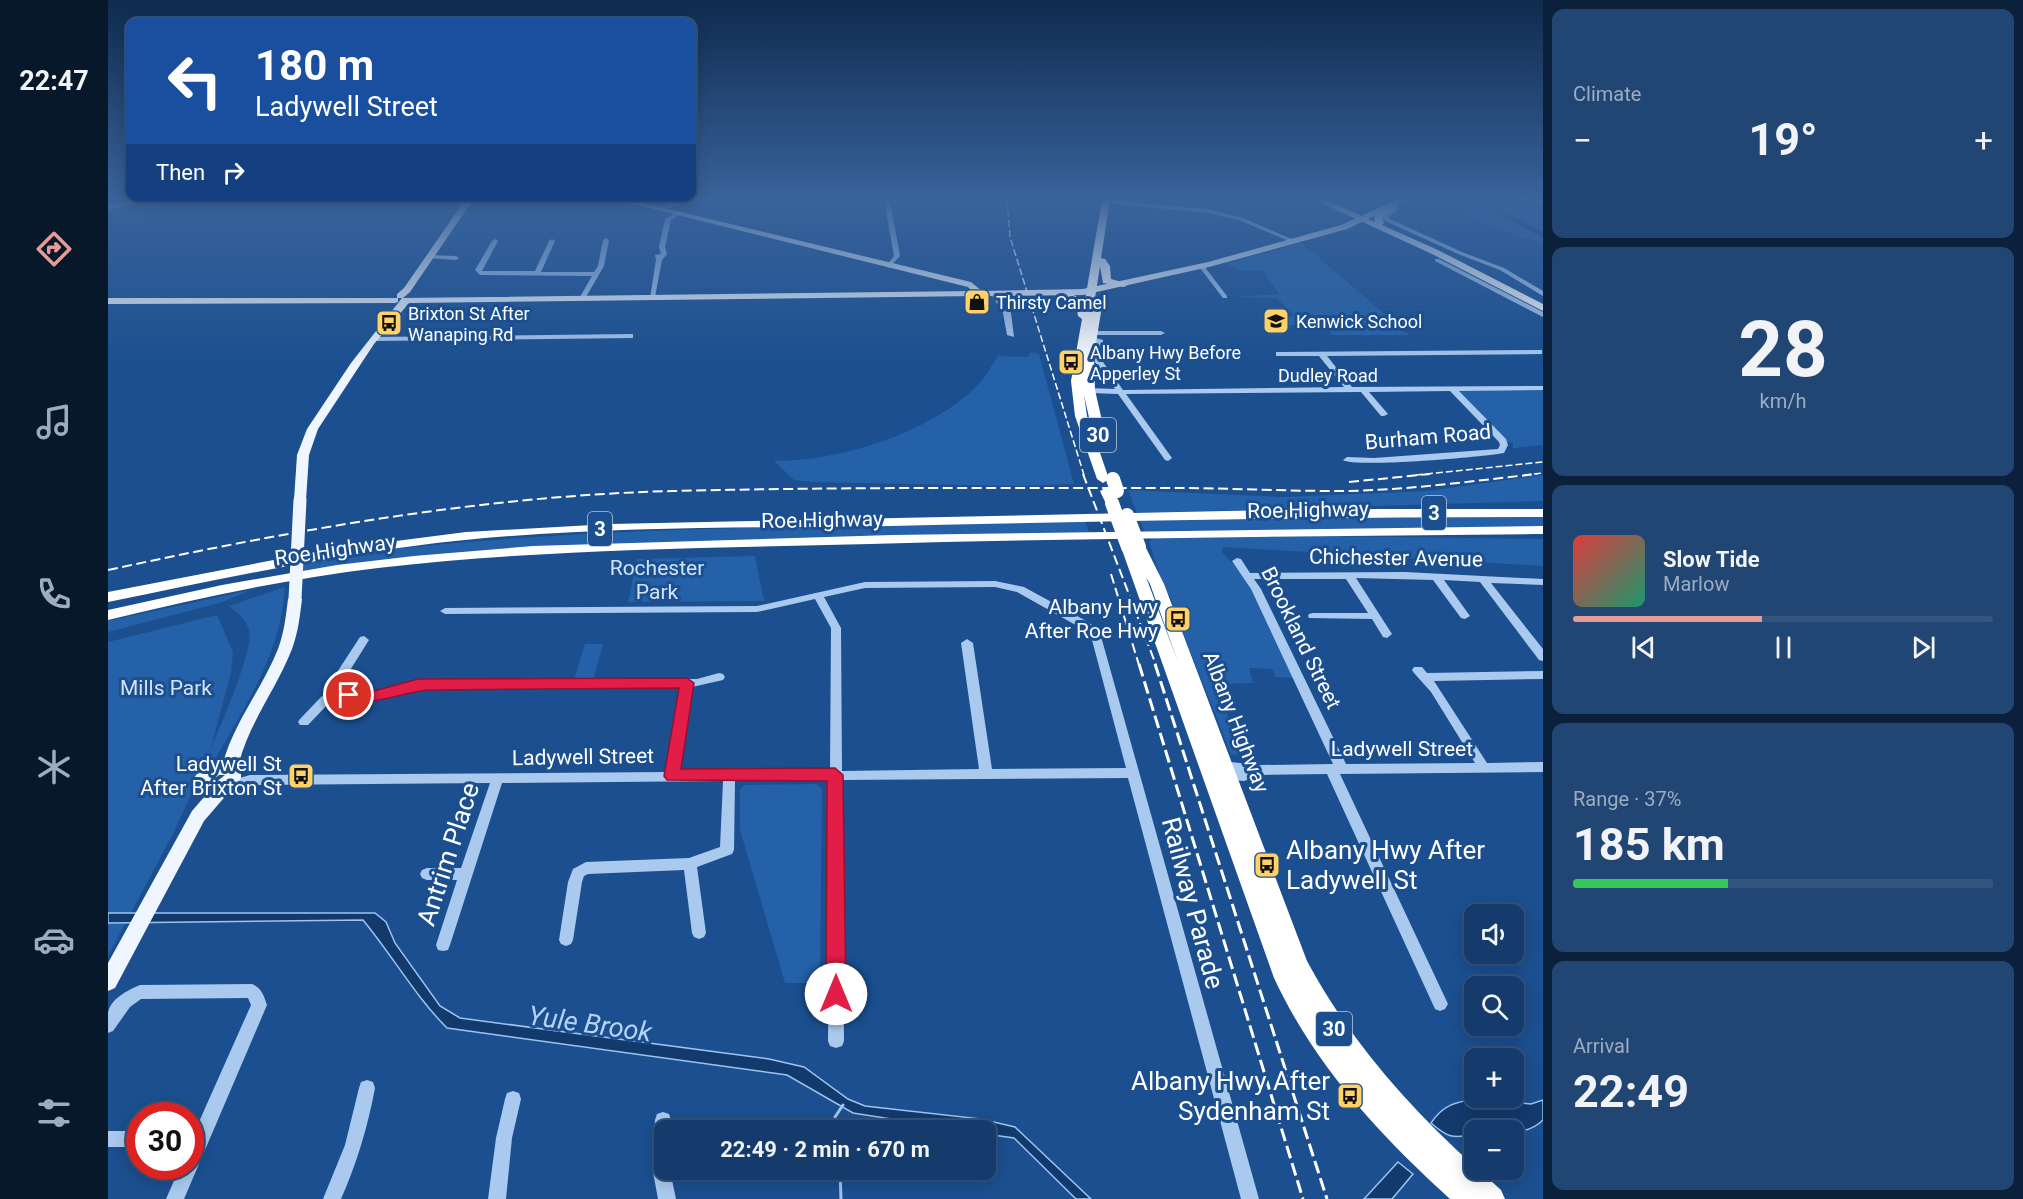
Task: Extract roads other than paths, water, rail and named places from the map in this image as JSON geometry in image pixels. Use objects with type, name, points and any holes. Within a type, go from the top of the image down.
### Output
[{"type":"highway","name":"Albany Highway","points":[[1084,392],[1089,355],[1096,336],[1094,293],[1100,256]]},
{"type":"highway","name":"Albany Highway","points":[[1103,256],[1086,317],[1084,392],[1112,491],[1133,547],[1157,584],[1219,771],[1298,964],[1322,1010],[1347,1050],[1460,1190],[1492,1199]]},
{"type":"highway","points":[[1441,256],[1477,274],[1543,301]]},
{"type":"highway","points":[[1443,256],[1543,308]]},
{"type":"highway","points":[[1102,261],[1105,266],[1106,281],[1124,284]]},
{"type":"highway","points":[[1070,296],[1081,301],[1081,314],[1086,317]]},
{"type":"highway","points":[[1325,513],[1543,504]]},
{"type":"highway","name":"Roe Highway","points":[[108,597],[326,555],[466,536],[610,528],[849,522],[1325,513],[1543,513]]},
{"type":"highway","name":"Roe Highway","points":[[108,615],[235,587],[324,572],[410,560],[505,552],[861,540],[1491,530],[1543,532]]},
{"type":"highway","points":[[1460,1190],[1501,1199]]},
{"type":"main road","points":[[851,256],[973,286],[993,296]]},
{"type":"main road","points":[[1040,294],[1070,296],[1094,293],[1241,256]]},
{"type":"main road","points":[[108,982],[198,816],[226,777],[235,747],[284,654],[293,620],[300,500],[307,438],[429,258]]},
{"type":"main road","points":[[108,301],[587,294],[993,296],[1094,293],[1206,266]]},
{"type":"main road","points":[[198,816],[204,789],[215,790],[226,777]]},
{"type":"street","points":[[484,256],[478,270],[480,273],[596,274]]},
{"type":"street","points":[[537,274],[545,256]]},
{"type":"street","points":[[587,294],[603,256]]},
{"type":"street","points":[[650,294],[659,260],[662,256]]},
{"type":"street","points":[[890,265],[897,256]]},
{"type":"street","points":[[1465,256],[1504,270],[1543,294]]},
{"type":"street","points":[[429,258],[456,258]]},
{"type":"street","points":[[1437,260],[1477,274],[1543,315]]},
{"type":"street","points":[[1206,266],[1226,297]]},
{"type":"street","points":[[1477,274],[1504,270]]},
{"type":"street","points":[[993,296],[1011,335]]},
{"type":"street","points":[[1161,333],[1096,336],[1099,362],[1117,392],[1168,458]]},
{"type":"street","points":[[374,339],[630,336]]},
{"type":"street","points":[[1279,354],[1539,352]]},
{"type":"street","points":[[1321,354],[1350,390]]},
{"type":"street","name":"Dudley Road","points":[[1084,392],[1543,388]]},
{"type":"street","name":"Burham Road","points":[[1347,460],[1374,461],[1501,451],[1503,441],[1452,389]]},
{"type":"street","points":[[1363,390],[1384,414]]},
{"type":"street","name":"Brookland Street","points":[[1237,561],[1249,576],[1440,1004]]},
{"type":"street","name":"Chichester Avenue","points":[[1249,576],[1436,576],[1543,582]]},
{"type":"street","points":[[1349,576],[1387,634]]},
{"type":"street","points":[[1436,576],[1465,616]]},
{"type":"street","points":[[1482,578],[1543,657]]},
{"type":"street","name":"Railway Parade","points":[[818,596],[872,585],[999,584],[1020,589],[1092,630],[1097,640],[1250,1199]]},
{"type":"street","points":[[445,611],[750,609],[818,596],[836,628],[836,1041]]},
{"type":"street","points":[[1313,616],[1376,616]]},
{"type":"street","points":[[338,693],[336,683],[364,640]]},
{"type":"street","points":[[967,644],[986,774]]},
{"type":"street","points":[[1484,768],[1422,674],[1543,675]]},
{"type":"street","points":[[304,723],[325,700],[338,693],[374,696],[418,685],[687,683],[719,677]]},
{"type":"street","points":[[672,776],[687,683]]},
{"type":"street","name":"Ladywell Street","points":[[1219,771],[1244,776],[1261,770],[1543,767]]},
{"type":"street","name":"Ladywell Street","points":[[226,777],[250,780],[1132,773]]},
{"type":"street","points":[[566,940],[575,882],[578,873],[586,868],[690,864],[721,855],[729,846],[726,816],[729,776]]},
{"type":"street","name":"Antrim Place","points":[[443,945],[498,777]]},
{"type":"street","points":[[690,864],[699,933]]},
{"type":"street","points":[[427,874],[465,874]]},
{"type":"street","points":[[108,1026],[119,1005],[127,997],[140,992],[252,991],[259,1005],[204,1122]]},
{"type":"street","points":[[332,1199],[348,1163],[362,1119],[368,1088]]},
{"type":"street","points":[[497,1199],[504,1138],[513,1099]]},
{"type":"street","points":[[108,1138],[126,1139]]},
{"type":"street","points":[[175,1199],[183,1180]]},
{"type":"street","points":[[663,1180],[667,1199]]},
{"type":"waterway","points":[[835,1117],[843,1105]]},
{"type":"waterway","points":[[840,1180],[841,1199]]},
{"type":"railway","points":[[1016,256],[1084,475]]},
{"type":"railway","points":[[1416,475],[1543,462]]},
{"type":"railway","points":[[1524,475],[1543,473]]},
{"type":"railway","points":[[1083,474],[1088,488]]},
{"type":"railway","points":[[1349,482],[1430,474]]},
{"type":"railway","points":[[1088,488],[1361,491],[1537,474]]},
{"type":"railway","points":[[108,570],[248,541],[388,517],[529,500],[672,491],[1088,488]]},
{"type":"railway","points":[[1088,488],[1156,665]]},
{"type":"railway","points":[[1111,574],[1139,665]]},
{"type":"railway","points":[[1139,664],[1303,1199]]},
{"type":"railway","points":[[1155,664],[1327,1199]]},
{"type":"place","name":"Thirsty Camel","points":[[977,302]]},
{"type":"place","name":"Kenwick School","points":[[1276,321]]},
{"type":"place","name":"Brixton St After Wanaping Rd","points":[[389,323]]},
{"type":"place","name":"Albany Hwy Before Apperley St","points":[[1071,362]]},
{"type":"place","name":"Albany Hwy After Roe Hwy","points":[[1178,619]]},
{"type":"place","name":"Ladywell St After Brixton St","points":[[301,776]]},
{"type":"place","name":"Albany Hwy After Ladywell St","points":[[1267,865]]},
{"type":"place","name":"Albany Hwy After Sydenham St","points":[[1350,1096]]},
{"type":"park label","name":"Rochester Park","points":[[657,580]]},
{"type":"park label","name":"Mills Park","points":[[166,688]]},
{"type":"water label","name":"Yule Brook","points":[[590,1024]]}]
